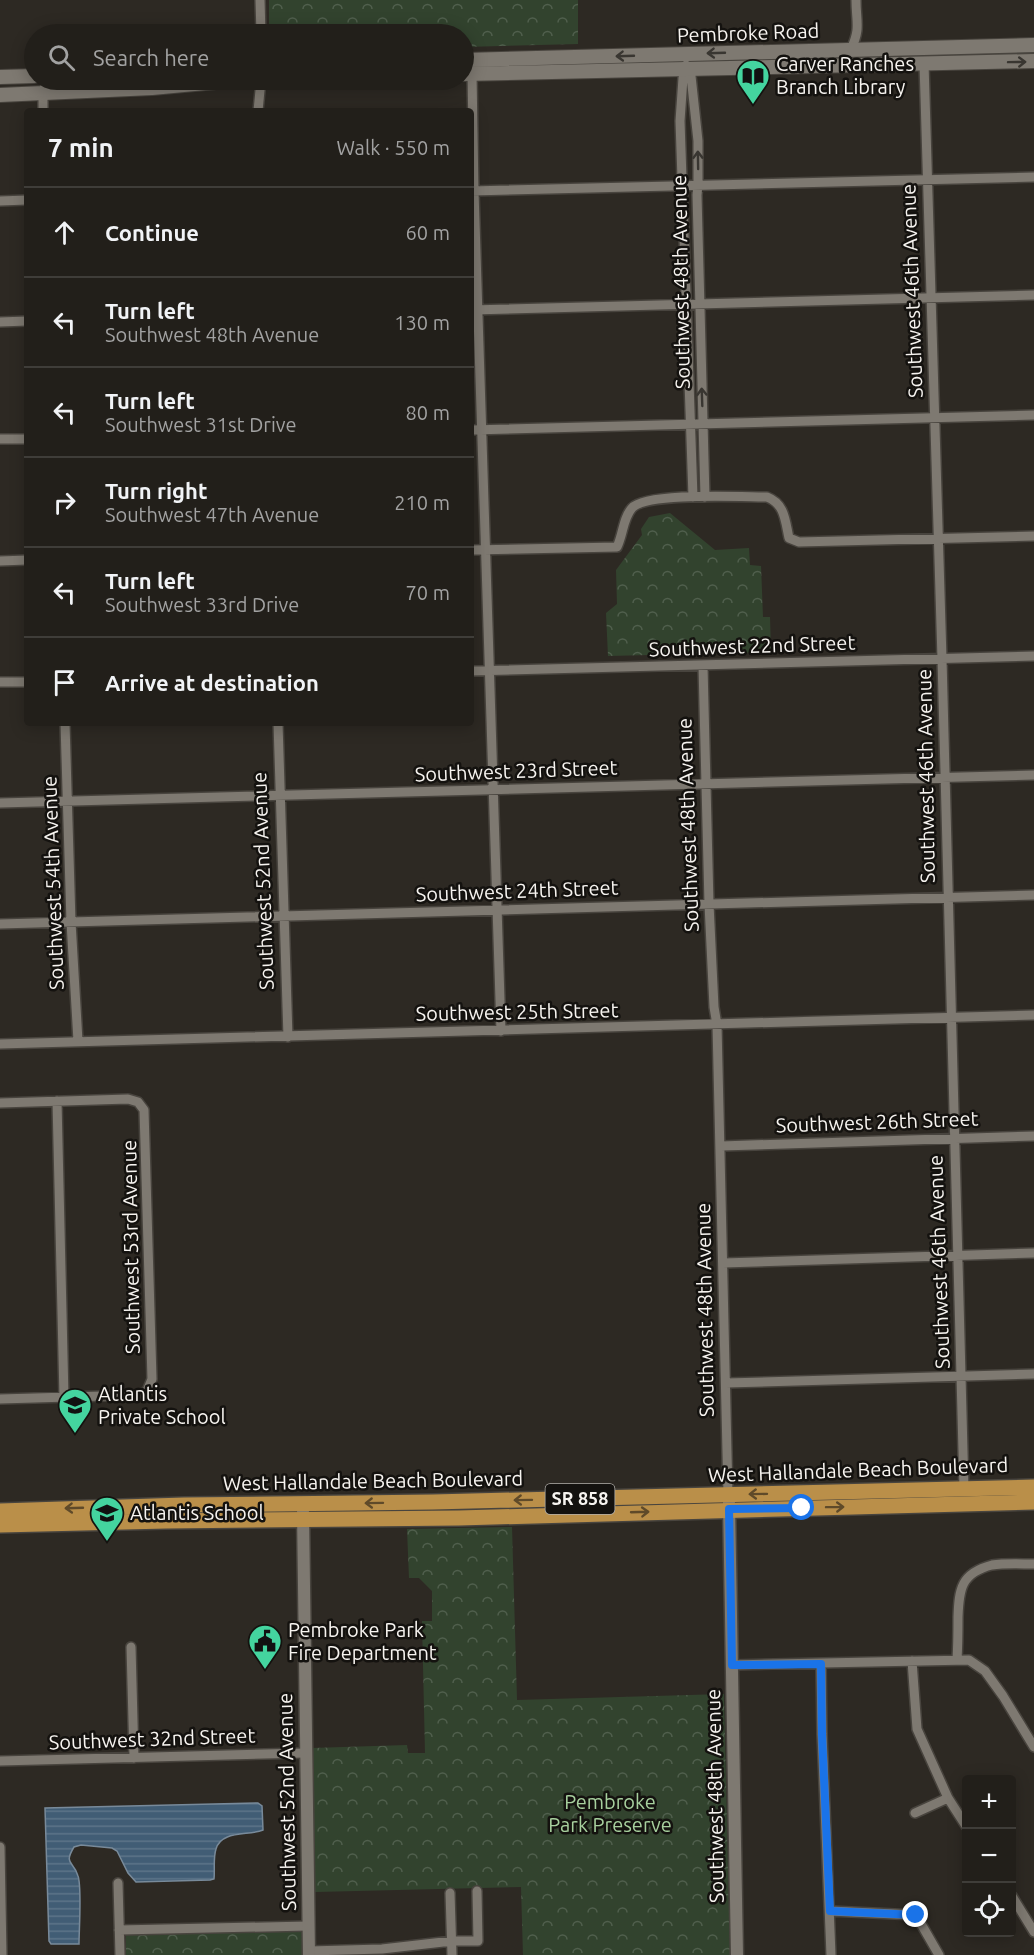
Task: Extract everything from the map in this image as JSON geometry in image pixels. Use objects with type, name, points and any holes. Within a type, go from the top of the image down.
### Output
[{"type":"main road","name":"Pembroke Road","points":[[474,74],[851,49],[1033,45]]},
{"type":"main road","points":[[924,63],[936,55],[981,53],[1033,45]]},
{"type":"main road","points":[[791,66],[840,58],[895,56],[903,48]]},
{"type":"main road","name":"Pembroke Road","points":[[474,60],[563,57],[791,66],[1034,61]]},
{"type":"main road","points":[[474,71],[488,65],[547,63],[563,57]]},
{"type":"main road","points":[[0,87],[13,86],[17,76]]},
{"type":"main road","points":[[0,77],[24,76]]},
{"type":"main road","points":[[43,94],[46,90]]},
{"type":"main road","points":[[0,94],[116,90]]},
{"type":"main road","name":"West Hallandale Beach Boulevard","points":[[0,1510],[184,1505],[459,1518],[729,1502],[875,1506],[892,1499],[965,1496],[1034,1489]]},
{"type":"main road","name":"West Hallandale Beach Boulevard","points":[[0,1525],[303,1511],[433,1502],[729,1502],[965,1496],[1034,1502]]},
{"type":"main road","points":[[433,1502],[459,1518]]},
{"type":"street","points":[[260,0],[261,24]]},
{"type":"street","points":[[851,49],[859,33],[856,0]]},
{"type":"street","name":"Southwest 48th Avenue","points":[[685,61],[691,76],[697,129],[705,497]]},
{"type":"street","name":"Southwest 48th Avenue","points":[[685,61],[680,121],[693,497]]},
{"type":"street","name":"Southwest 46th Avenue","points":[[924,63],[965,1496]]},
{"type":"street","points":[[258,108],[260,90]]},
{"type":"street","points":[[469,90],[469,108]]},
{"type":"street","points":[[43,94],[43,108]]},
{"type":"street","points":[[474,191],[1034,177]]},
{"type":"street","points":[[0,201],[24,200]]},
{"type":"street","points":[[474,270],[483,430],[501,1031]]},
{"type":"street","points":[[475,310],[1034,295]]},
{"type":"street","points":[[0,322],[24,321]]},
{"type":"street","points":[[474,430],[1034,415]]},
{"type":"street","points":[[0,439],[24,439]]},
{"type":"street","points":[[474,550],[617,547],[628,514],[634,505],[650,499],[693,497],[766,497],[775,500],[782,507],[789,538],[799,542],[1034,536]]},
{"type":"street","points":[[0,561],[24,560]]},
{"type":"street","name":"Southwest 22nd Street","points":[[474,671],[1034,656]]},
{"type":"street","name":"Southwest 48th Avenue","points":[[703,666],[709,904],[714,1007],[717,1025],[721,1146],[737,1955]]},
{"type":"street","points":[[0,682],[24,682]]},
{"type":"street","name":"Southwest 54th Avenue","points":[[64,726],[78,1041]]},
{"type":"street","name":"Southwest 52nd Avenue","points":[[278,726],[288,1037]]},
{"type":"street","name":"Southwest 23rd Street","points":[[0,803],[1034,775]]},
{"type":"street","name":"Southwest 24th Street","points":[[0,924],[1034,895]]},
{"type":"street","name":"Southwest 25th Street","points":[[0,1044],[1034,1015]]},
{"type":"street","name":"Southwest 53rd Avenue","points":[[57,1101],[128,1099],[138,1102],[144,1110],[152,1379],[147,1391],[137,1395],[63,1398]]},
{"type":"street","points":[[0,1103],[57,1101],[63,1398],[0,1399]]},
{"type":"street","name":"Southwest 26th Street","points":[[721,1146],[1034,1136]]},
{"type":"street","points":[[723,1263],[1034,1253]]},
{"type":"street","points":[[726,1383],[1034,1374]]},
{"type":"street","name":"Southwest 52nd Avenue","points":[[303,1511],[309,1953]]},
{"type":"street","points":[[957,1659],[958,1595],[969,1575],[994,1565],[1034,1564]]},
{"type":"street","points":[[131,1647],[134,1758]]},
{"type":"street","points":[[732,1665],[969,1660],[985,1671],[1034,1747]]},
{"type":"street","points":[[912,1661],[917,1729],[948,1798],[962,1820]]},
{"type":"street","points":[[821,1664],[831,1955]]},
{"type":"street","name":"Southwest 32nd Street","points":[[0,1761],[305,1753]]},
{"type":"street","points":[[915,1813],[948,1798]]},
{"type":"street","points":[[0,1847],[2,1955]]},
{"type":"street","points":[[118,1883],[120,1955]]},
{"type":"street","points":[[309,1953],[382,1952],[452,1941],[478,1941],[477,1891]]},
{"type":"street","points":[[450,1893],[452,1955]]},
{"type":"street","points":[[1016,1904],[1034,1932]]},
{"type":"street","points":[[830,1911],[916,1915],[939,1955]]},
{"type":"street","points":[[119,1930],[308,1926]]},
{"type":"green space","points":[[269,0],[578,0],[578,44],[474,47],[474,24],[269,24]]},
{"type":"green space","points":[[670,513],[715,550],[749,548],[750,565],[761,566],[763,617],[770,617],[771,652],[608,656],[606,613],[617,604],[616,570],[642,535],[641,529],[649,517]]},
{"type":"green space","name":"Pembroke Park Preserve","points":[[512,1527],[517,1700],[724,1694],[730,1955],[523,1955],[521,1887],[315,1892],[312,1748],[407,1745],[408,1753],[425,1753],[422,1621],[432,1621],[432,1591],[419,1578],[409,1578],[407,1529]]},
{"type":"green space","points":[[305,1926],[306,1955],[126,1955],[126,1931]]},
{"type":"water","points":[[258,1803],[262,1806],[263,1830],[223,1839],[216,1849],[214,1879],[210,1880],[136,1882],[128,1873],[117,1851],[112,1848],[81,1845],[74,1847],[69,1860],[76,1871],[79,1882],[79,1944],[51,1944],[49,1941],[45,1808]]},
{"type":"place","name":"Carver Ranches Branch Library","points":[[753,105]]},
{"type":"place","name":"Atlantis Private School","points":[[75,1434]]},
{"type":"place","name":"Atlantis School","points":[[107,1542]]},
{"type":"place","name":"Pembroke Park Fire Department","points":[[265,1670]]},
{"type":"route","points":[[802,1508],[729,1509],[732,1665],[821,1664],[830,1911],[916,1915]]}]
